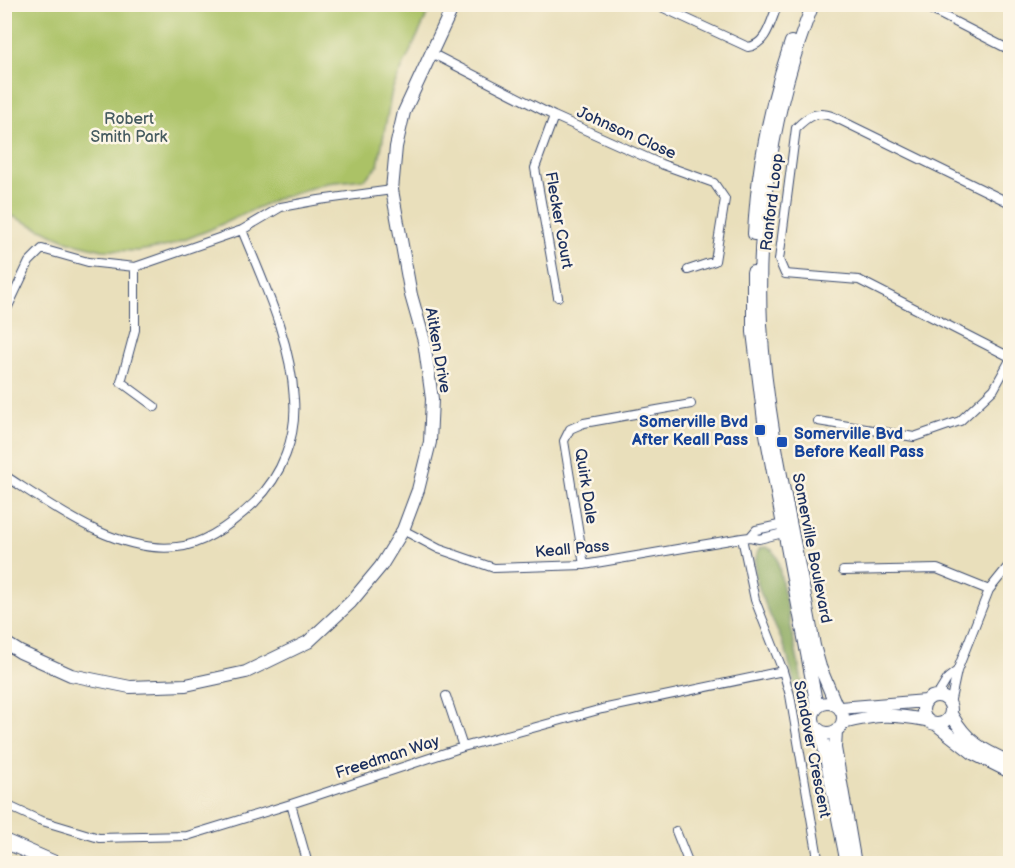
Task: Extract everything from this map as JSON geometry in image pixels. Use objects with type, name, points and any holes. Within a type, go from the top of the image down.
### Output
[{"type":"main road","name":"Aitken Drive","points":[[4,642],[20,652],[71,675],[130,687],[186,685],[246,672],[308,642],[351,602],[381,566],[403,530],[418,490],[430,442],[432,399],[424,342],[411,295],[392,190],[396,147],[404,112],[454,4]]},
{"type":"main road","name":"Somerville Boulevard","points":[[804,4],[782,68],[765,140],[757,197],[753,332],[765,429],[814,646],[820,667],[838,706]]},
{"type":"main road","name":"Somerville Boulevard","points":[[813,4],[797,49],[777,123],[762,238],[761,304],[769,400],[817,707]]},
{"type":"main road","points":[[847,864],[821,732],[813,721],[817,707],[826,702],[838,706],[945,698],[966,736],[976,745],[1011,762]]},
{"type":"main road","points":[[932,699],[922,709],[932,723],[974,754],[1011,772]]},
{"type":"main road","points":[[838,706],[843,712],[835,748],[855,864]]},
{"type":"main road","points":[[821,732],[832,733],[840,727],[871,716],[892,714],[932,723],[946,722],[950,709]]},
{"type":"main road","points":[[4,841],[57,864]]},
{"type":"street","points":[[655,4],[748,47],[759,44],[764,37],[778,4]]},
{"type":"street","points":[[920,4],[1011,50]]},
{"type":"street","name":"Johnson Close","points":[[431,53],[554,116],[661,164],[714,183],[725,199],[715,261],[688,270]]},
{"type":"street","name":"Ranford Loop","points":[[1011,203],[834,117],[823,113],[818,114],[807,117],[796,128],[779,260],[784,274],[859,279],[1011,358]]},
{"type":"street","name":"Flecker Court","points":[[554,116],[534,168],[558,297]]},
{"type":"street","points":[[4,315],[28,262],[42,249],[88,262],[135,267],[242,230],[281,207],[392,190]]},
{"type":"street","points":[[4,475],[110,537],[147,548],[179,547],[213,535],[240,516],[266,491],[284,460],[292,433],[294,399],[287,355],[275,311],[242,230]]},
{"type":"street","points":[[135,267],[135,330],[121,382],[155,407]]},
{"type":"street","points":[[818,421],[914,437],[960,421],[994,389],[1011,358]]},
{"type":"street","name":"Quirk Dale","points":[[584,565],[564,441],[570,429],[584,423],[691,404]]},
{"type":"street","name":"Keall Pass","points":[[403,530],[439,549],[494,568],[584,565],[746,537],[759,539],[788,528]]},
{"type":"street","name":"Sandover Crescent","points":[[746,537],[755,600],[790,695],[819,864]]},
{"type":"street","points":[[950,709],[957,671],[989,591],[1011,564]]},
{"type":"street","points":[[843,571],[937,569],[989,591]]},
{"type":"street","name":"Freedman Way","points":[[4,804],[39,820],[99,838],[187,836],[463,747],[602,709],[783,671]]},
{"type":"street","points":[[932,699],[948,678],[957,671]]},
{"type":"street","points":[[446,696],[463,747]]},
{"type":"street","points":[[291,804],[308,864]]},
{"type":"street","points":[[676,831],[689,864]]},
{"type":"green space","name":"Robert Smith Park","points":[[5,4],[432,5],[392,90],[378,166],[365,179],[327,183],[279,198],[169,246],[138,251],[103,250],[70,242],[5,213]]},
{"type":"green space","points":[[766,547],[772,550],[777,557],[806,701],[798,701],[786,652],[758,586],[755,572],[756,559],[760,548]]},
{"type":"place","name":"Somerville Bvd After Keall Pass","points":[[760,430]]},
{"type":"place","name":"Somerville Bvd Before Keall Pass","points":[[782,442]]}]
